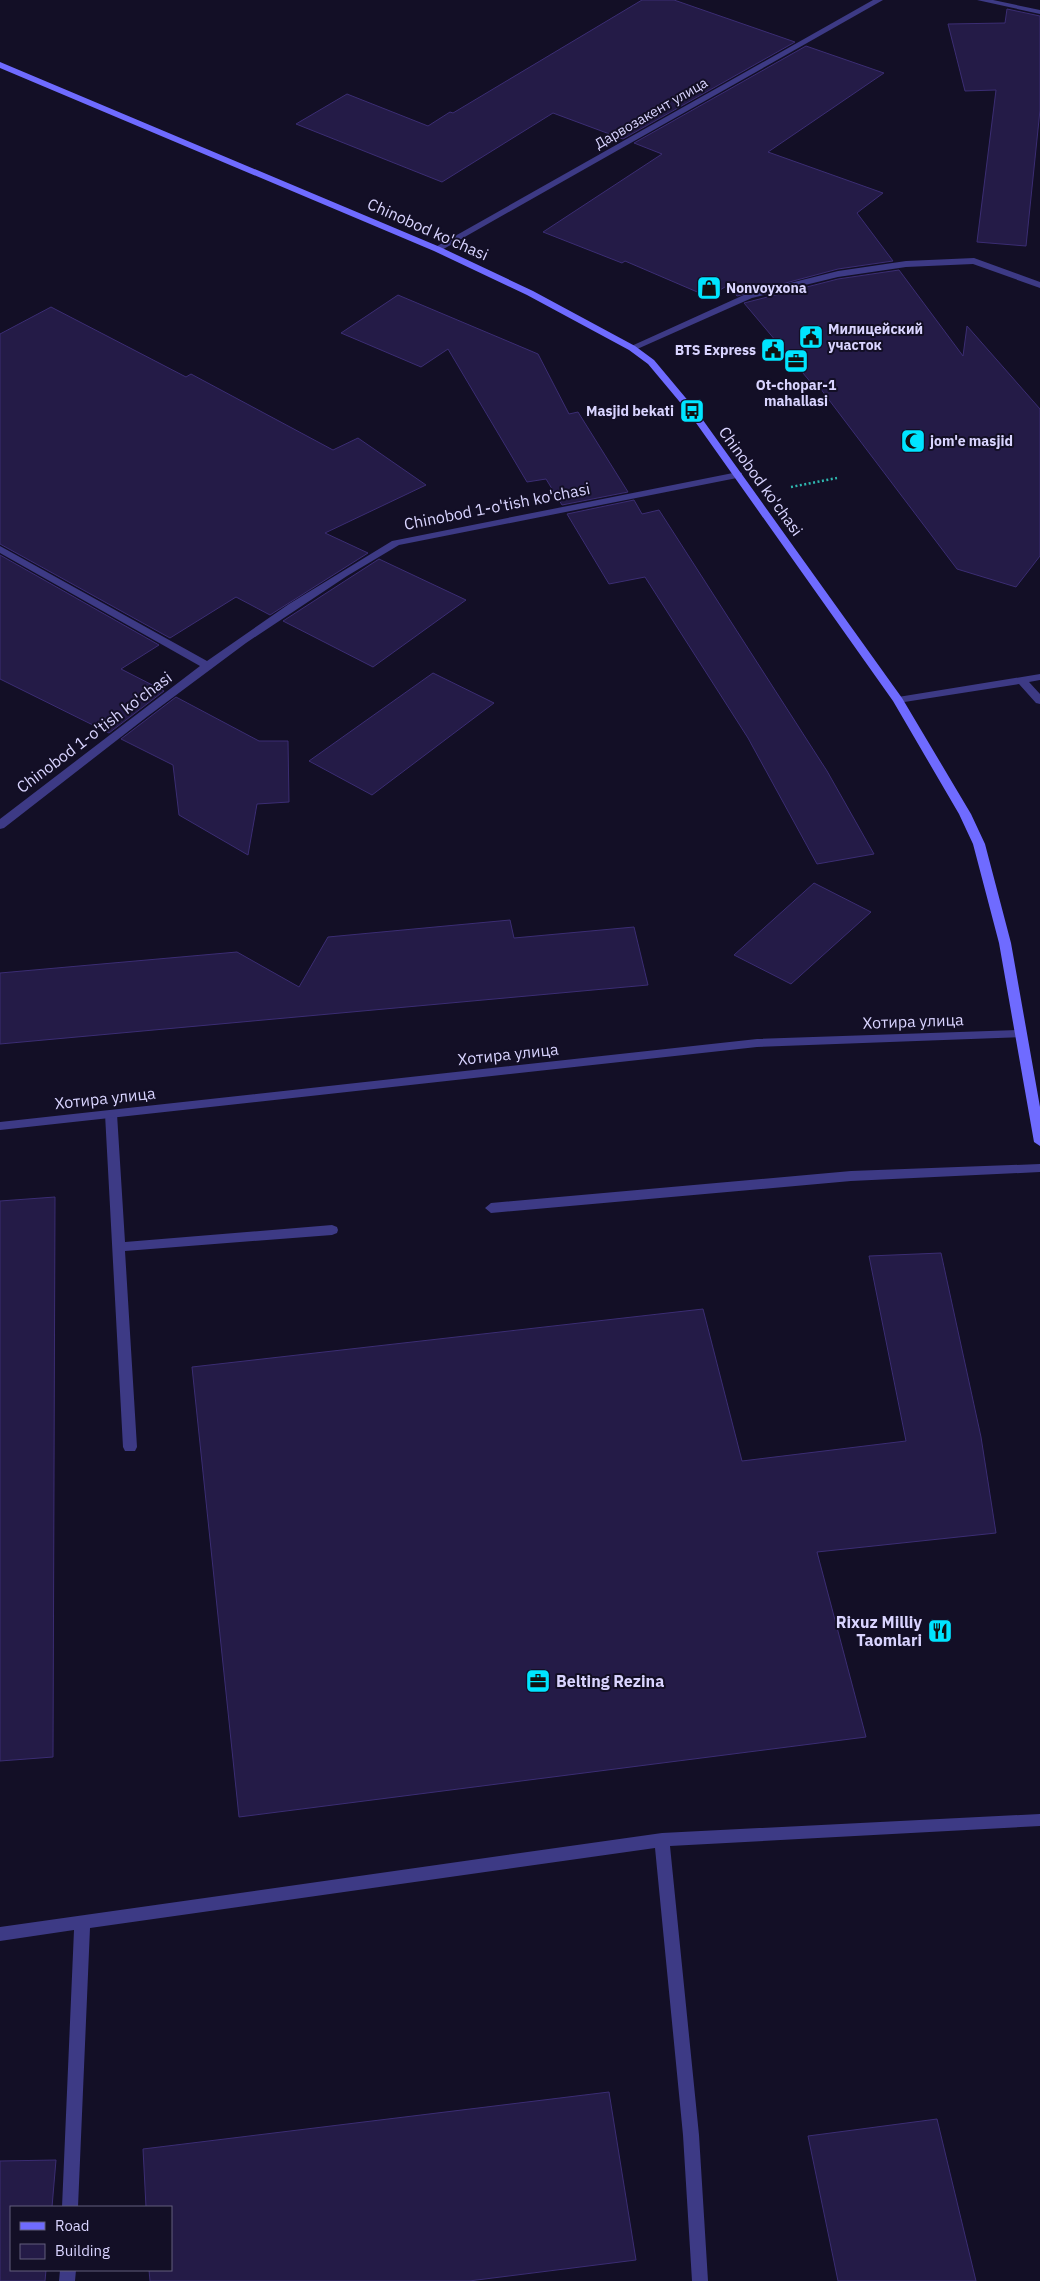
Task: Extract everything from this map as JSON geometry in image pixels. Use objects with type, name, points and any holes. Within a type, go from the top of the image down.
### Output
[{"type":"main road","name":"Chinobod ko'chasi","points":[[0,65],[437,249],[530,293],[632,348],[666,378],[738,475],[898,700],[966,814],[979,844],[1005,943],[1040,1142]]},
{"type":"street","name":"Дарвозакент улица","points":[[437,249],[878,0]]},
{"type":"street","points":[[981,0],[1040,12]]},
{"type":"street","points":[[632,348],[749,296],[838,274],[896,265],[974,261],[1040,285]]},
{"type":"street","name":"Chinobod 1-o'tish ko'chasi","points":[[0,825],[208,666],[346,570],[396,543],[738,475]]},
{"type":"street","name":"Chinobod 1-o'tish ko'chasi","points":[[0,549],[208,666]]},
{"type":"street","points":[[898,700],[1040,677]]},
{"type":"street","points":[[1022,681],[1040,701]]},
{"type":"street","name":"Хотира улица","points":[[0,1126],[757,1043],[1021,1034]]},
{"type":"street","points":[[111,1114],[130,1448]]},
{"type":"street","points":[[491,1208],[851,1176],[1040,1168]]},
{"type":"street","points":[[119,1247],[332,1230]]},
{"type":"street","points":[[0,1934],[662,1840],[1040,1820]]},
{"type":"street","points":[[662,1840],[691,2135],[700,2281]]},
{"type":"street","points":[[70,2206],[82,1922]]},
{"type":"building","points":[[642,0],[674,0],[795,42],[623,139],[553,113],[442,182],[296,124],[347,94],[428,126]]},
{"type":"building","points":[[1007,9],[1040,16],[1040,110],[1026,246],[977,242],[996,90],[965,91],[948,24],[1005,23]]},
{"type":"building","points":[[806,46],[884,73],[768,152],[883,193],[857,213],[893,261],[838,269],[737,296],[728,285],[709,297],[625,261],[622,263],[543,232],[662,154],[634,143]]},
{"type":"building","points":[[899,270],[963,356],[967,326],[1040,409],[1040,556],[1016,587],[957,569],[817,384],[813,385],[744,303],[838,279]]},
{"type":"building","points":[[398,295],[538,354],[569,414],[578,412],[628,492],[562,505],[546,479],[527,482],[448,349],[421,367],[341,333]]},
{"type":"building","points":[[51,307],[186,377],[191,374],[333,450],[358,438],[426,485],[325,533],[368,553],[270,615],[236,597],[170,638],[0,544],[0,334]]},
{"type":"building","points":[[634,500],[642,514],[659,510],[827,771],[874,854],[817,864],[748,738],[645,577],[609,584],[567,514]]},
{"type":"building","points":[[0,555],[159,645],[121,669],[164,691],[109,733],[0,679]]},
{"type":"building","points":[[379,559],[466,600],[373,667],[283,621]]},
{"type":"building","points":[[433,673],[494,703],[372,795],[309,761]]},
{"type":"building","points":[[176,697],[259,741],[288,741],[289,802],[257,804],[248,855],[179,815],[173,765],[121,739]]},
{"type":"building","points":[[814,883],[871,912],[791,984],[734,955]]},
{"type":"building","points":[[510,920],[514,938],[634,927],[648,985],[0,1044],[0,973],[237,952],[299,987],[328,937]]},
{"type":"building","points":[[55,1197],[53,1757],[0,1761],[0,1201]]},
{"type":"building","points":[[941,1253],[981,1437],[996,1533],[817,1552],[866,1737],[239,1817],[192,1367],[703,1309],[742,1461],[906,1441],[869,1256]]},
{"type":"building","points":[[609,2092],[636,2260],[469,2281],[150,2281],[149,2271],[172,2271],[172,2206],[146,2206],[143,2149]]},
{"type":"building","points":[[937,2119],[976,2281],[838,2281],[808,2136]]},
{"type":"building","points":[[56,2160],[52,2206],[10,2206],[10,2271],[46,2271],[45,2281],[0,2281],[0,2161]]},
{"type":"place","name":"Nonvoyxona","points":[[709,288]]},
{"type":"place","name":"Милицейский участок","points":[[811,337]]},
{"type":"place","name":"BTS Express","points":[[773,350]]},
{"type":"place","name":"Ot-chopar-1 mahallasi","points":[[796,361]]},
{"type":"place","name":"Masjid bekati","points":[[692,411]]},
{"type":"place","name":"jom'e masjid","points":[[913,441]]},
{"type":"place","name":"Rixuz Milliy Taomlari","points":[[940,1631]]},
{"type":"place","name":"Belting Rezina","points":[[538,1681]]}]
